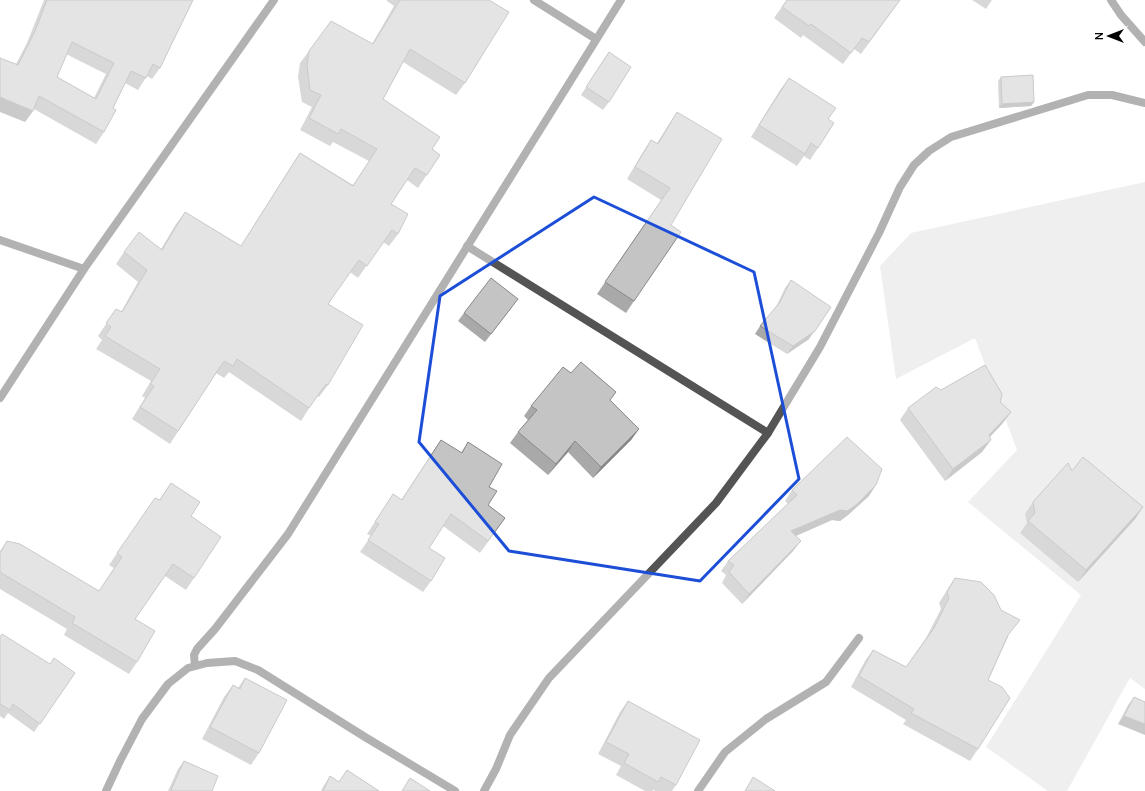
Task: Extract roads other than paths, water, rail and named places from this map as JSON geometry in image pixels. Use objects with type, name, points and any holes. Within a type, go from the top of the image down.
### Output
[{"type":"street","points":[[0,398],[84,269],[274,0]]},
{"type":"street","points":[[534,0],[596,39]]},
{"type":"street","points":[[195,666],[194,655],[197,649],[215,629],[288,534],[621,0]]},
{"type":"street","points":[[1111,0],[1121,15],[1145,42]]},
{"type":"street","points":[[484,791],[496,769],[510,736],[550,678],[716,503],[768,433],[820,347],[879,233],[900,187],[914,165],[929,151],[951,137],[1088,95],[1112,95],[1145,103]]},
{"type":"street","points":[[0,240],[84,269]]},
{"type":"street","points":[[467,246],[768,433]]},
{"type":"street","points":[[698,791],[725,752],[766,719],[826,682],[859,638]]},
{"type":"street","points":[[106,791],[120,760],[142,719],[168,684],[188,668],[207,663],[235,661],[258,670],[455,791]]}]
